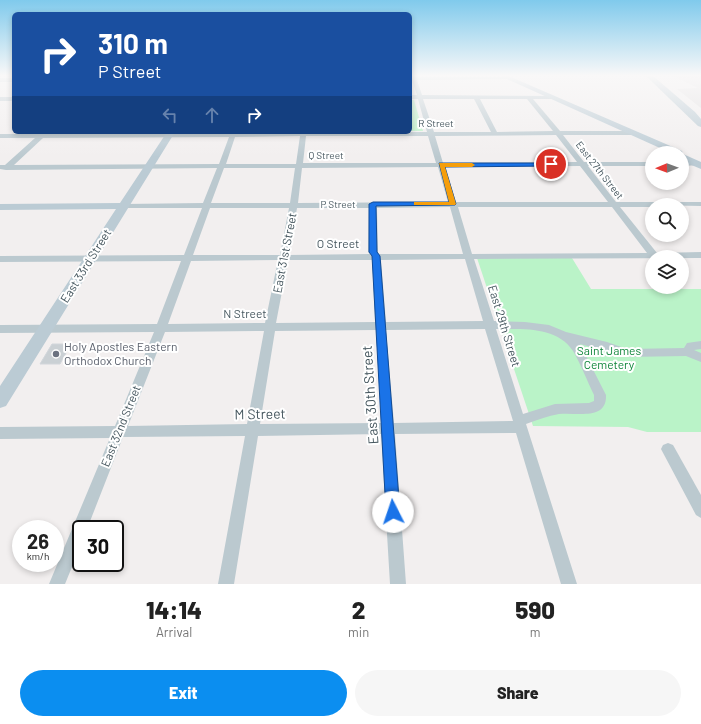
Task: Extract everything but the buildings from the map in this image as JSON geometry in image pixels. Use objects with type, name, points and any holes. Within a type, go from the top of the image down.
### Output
[{"type":"street","name":"East 29th Street","points":[[417,102],[431,133],[569,584]]},
{"type":"street","points":[[479,102],[495,133]]},
{"type":"street","name":"East 27th Street","points":[[534,102],[650,250]]},
{"type":"street","points":[[562,102],[661,146]]},
{"type":"street","points":[[679,102],[701,124]]},
{"type":"street","name":"R Street","points":[[412,133],[632,133]]},
{"type":"street","name":"R Street","points":[[0,136],[128,134]]},
{"type":"street","name":"East 33rd Street","points":[[0,401],[170,134]]},
{"type":"street","name":"East 32nd Street","points":[[57,584],[160,328],[234,134]]},
{"type":"street","name":"East 31st Street","points":[[226,584],[270,327],[294,204],[303,134]]},
{"type":"street","points":[[0,173],[4,167],[41,136]]},
{"type":"street","points":[[689,158],[700,163]]},
{"type":"street","points":[[689,164],[700,163]]},
{"type":"street","name":"Q Street","points":[[4,167],[150,165],[645,164]]},
{"type":"street","name":"P Street","points":[[0,207],[294,204],[701,204]]},
{"type":"street","name":"East 30th Street","points":[[373,204],[373,252],[376,256],[398,584]]},
{"type":"street","name":"O Street","points":[[0,259],[645,255]]},
{"type":"street","name":"O Street","points":[[689,256],[701,256]]},
{"type":"street","name":"N Street","points":[[0,329],[490,325],[533,326],[557,332],[565,336],[607,346],[627,353],[687,352]]},
{"type":"street","points":[[520,424],[543,412],[567,408],[594,408],[600,403],[600,395],[576,348],[565,336]]},
{"type":"street","points":[[701,344],[691,346],[687,352],[701,358]]},
{"type":"street","name":"M Street","points":[[0,433],[387,428],[520,424]]},
{"type":"street","points":[[668,449],[701,510]]},
{"type":"shaded area","points":[[694,102],[701,102],[701,108]]},
{"type":"green space","points":[[412,102],[415,102],[423,131],[412,131]]},
{"type":"green space","name":"Saint James Cemetery","points":[[477,258],[572,258],[591,289],[645,289],[645,294],[689,294],[689,289],[701,289],[701,432],[647,432],[628,427],[533,426]]},
{"type":"slow traffic","points":[[416,204],[453,204],[441,165],[472,165]]},
{"type":"place","name":"Holy Apostles Eastern Orthodox Church","points":[[56,354]]},
{"type":"route","points":[[393,512],[376,256],[373,252],[373,204],[453,204],[441,165],[551,164]]}]
